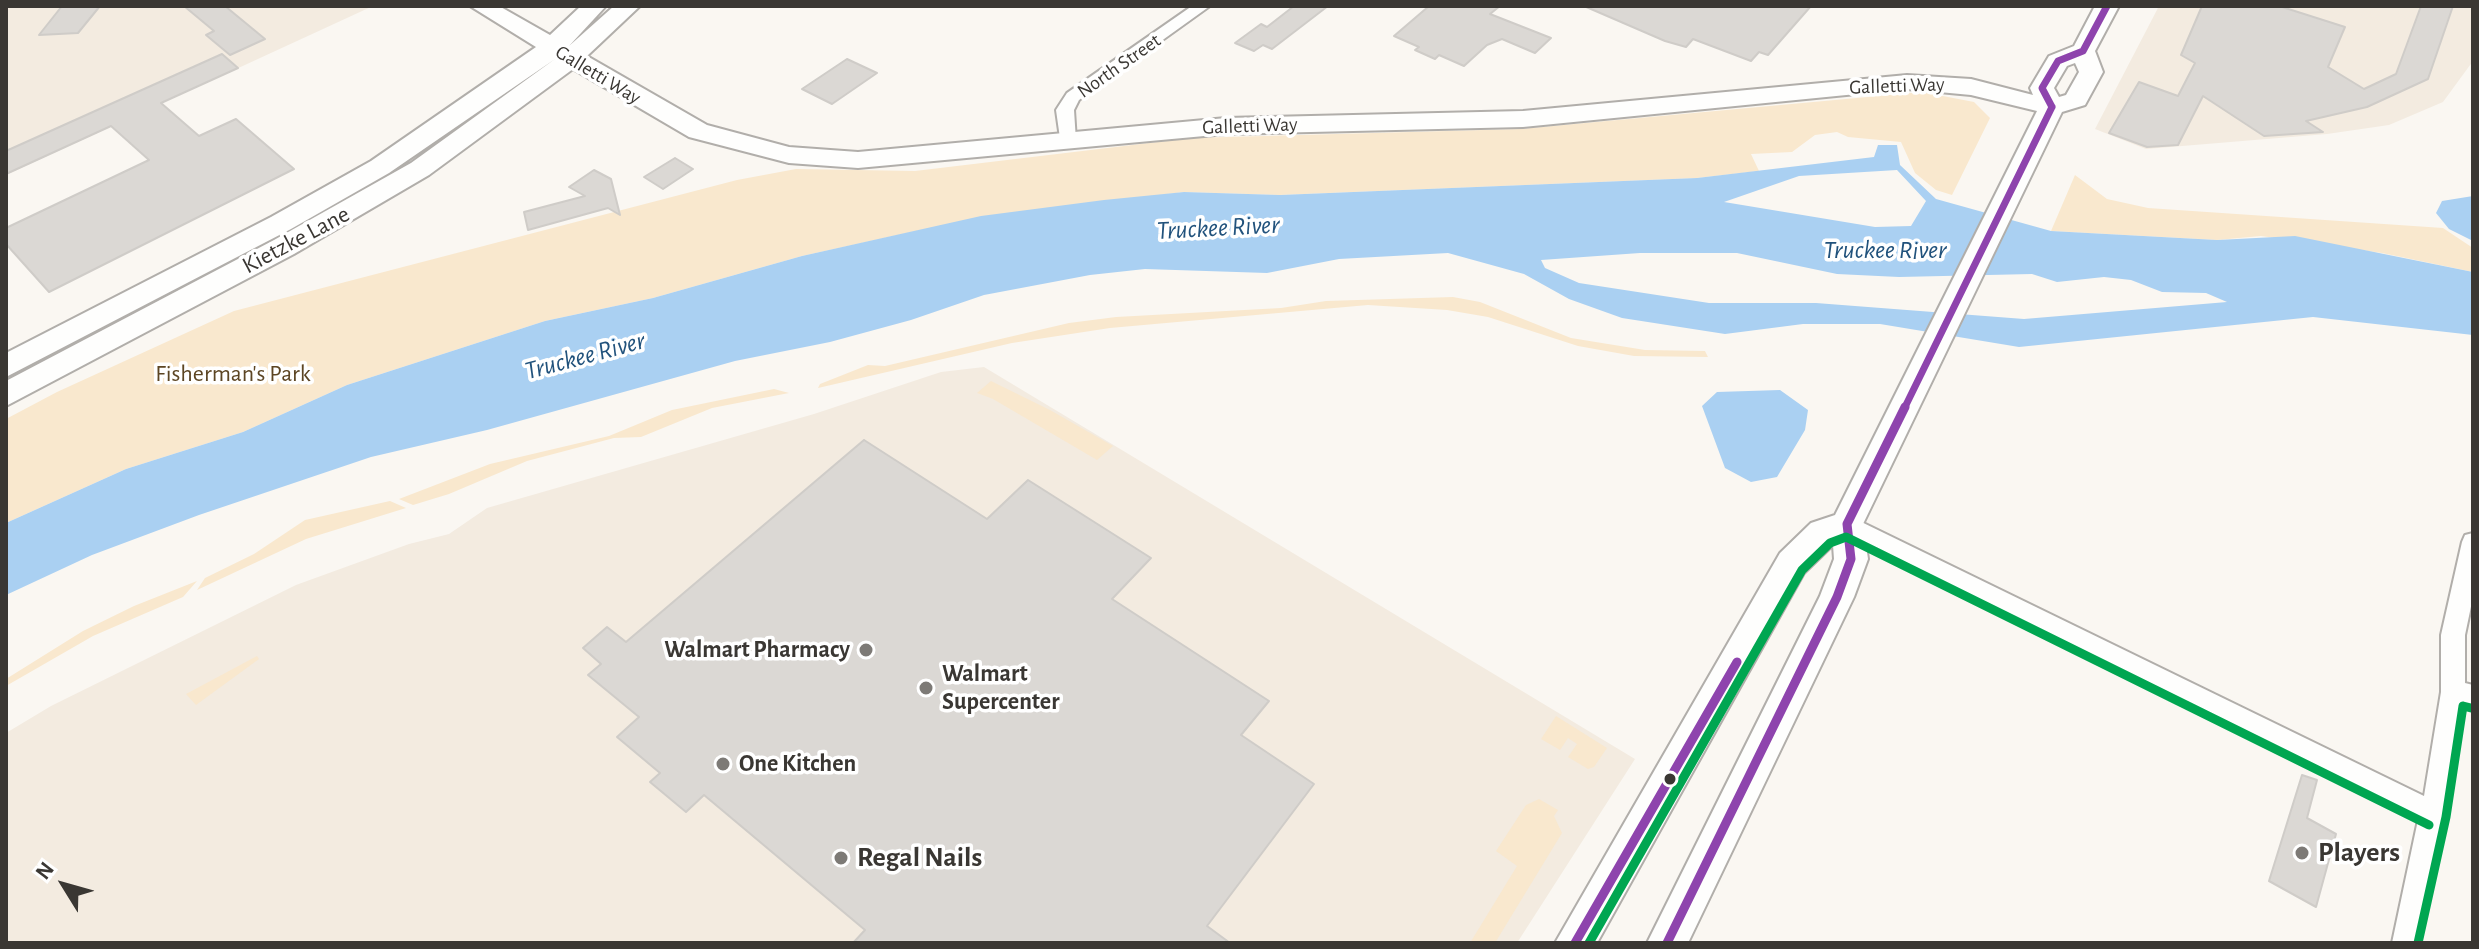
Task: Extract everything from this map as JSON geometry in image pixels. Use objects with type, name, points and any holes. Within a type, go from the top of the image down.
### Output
[{"type":"main road","name":"Galletti Way","points":[[482,6],[698,131],[789,155],[892,159],[1226,126],[1523,119],[1907,82],[1971,87],[2052,107]]},
{"type":"main road","points":[[560,53],[594,6]]},
{"type":"main road","points":[[560,53],[628,6]]},
{"type":"main road","points":[[2052,107],[2042,88],[2058,61],[2083,51],[2107,6]]},
{"type":"main road","points":[[1678,939],[1837,597],[1851,559],[1847,524],[2052,107],[2076,100],[2081,91],[2091,68],[2083,51]]},
{"type":"main road","name":"Kietzke Lane","points":[[6,366],[348,186],[560,53]]},
{"type":"main road","name":"Kietzke Lane","points":[[6,395],[365,202],[449,151],[560,53]]},
{"type":"main road","points":[[1575,943],[1792,563],[1823,533],[1847,524]]},
{"type":"street","name":"North Street","points":[[1067,141],[1065,110],[1073,97],[1202,6]]},
{"type":"street","points":[[1847,524],[2434,814]]},
{"type":"street","points":[[2406,943],[2463,694],[2453,635],[2473,542]]},
{"type":"shaded area","points":[[6,6],[373,6],[6,175]]},
{"type":"shaded area","points":[[2159,6],[2473,6],[2473,61],[2443,102],[2389,125],[2327,134],[2146,149],[2095,129]]},
{"type":"shaded area","points":[[984,367],[1635,759],[1517,943],[6,943],[6,733],[51,706],[296,585],[409,544],[449,534],[487,508],[814,414],[941,372]]},
{"type":"green space","name":"Fisherman's Park","points":[[1922,92],[1974,102],[1990,118],[1952,195],[1936,190],[1915,173],[1901,142],[1848,137],[1837,132],[1815,135],[1792,152],[1751,154],[1759,171],[1697,178],[1280,195],[1184,192],[981,217],[802,256],[653,298],[545,321],[347,385],[243,432],[126,469],[6,523],[6,419],[57,392],[234,311],[737,180],[796,169],[915,171],[1191,138],[1520,129]]},
{"type":"green space","points":[[2075,175],[2107,199],[2148,208],[2443,228],[2473,248],[2473,272],[2382,253],[2261,236],[2217,240],[2051,231]]},
{"type":"green space","points":[[1453,297],[1480,302],[1571,338],[1645,350],[1705,351],[1708,357],[1634,356],[1578,346],[1488,317],[1447,310],[1368,305],[1110,328],[1012,343],[818,388],[820,384],[868,365],[885,366],[1069,323],[1116,317],[1281,308],[1326,301]]},
{"type":"green space","points":[[991,381],[1113,446],[1097,460],[993,399],[977,393]]},
{"type":"green space","points":[[774,389],[789,393],[712,408],[641,437],[614,438],[527,461],[449,494],[413,505],[399,499],[490,464],[609,436],[672,410]]},
{"type":"green space","points":[[390,501],[406,508],[306,539],[197,590],[205,578],[254,554],[305,520]]},
{"type":"green space","points":[[197,581],[183,597],[93,636],[6,686],[6,679],[83,631],[134,606]]},
{"type":"green space","points":[[257,656],[259,659],[196,705],[186,694]]},
{"type":"green space","points":[[1556,716],[1607,748],[1594,767],[1588,769],[1568,757],[1577,744],[1568,738],[1560,750],[1541,739]]},
{"type":"green space","points":[[1539,799],[1558,810],[1554,816],[1562,833],[1495,943],[1470,943],[1517,866],[1496,851],[1526,805]]},
{"type":"water","name":"Truckee River","points":[[1878,145],[1897,145],[1900,165],[1936,199],[2051,231],[2217,240],[2295,236],[2473,272],[2473,335],[2313,317],[2019,347],[1880,324],[1803,324],[1725,334],[1622,318],[1569,299],[1524,274],[1448,253],[1339,259],[1267,273],[1145,269],[1090,275],[984,295],[911,320],[830,342],[735,361],[487,430],[371,457],[92,555],[6,595],[6,523],[126,469],[243,432],[347,385],[545,321],[653,298],[802,256],[981,216],[1184,192],[1280,195],[1697,178],[1874,157]],"holes":[[[1897,170],[1926,201],[1911,226],[1875,227],[1724,202],[1799,176]],[[1640,253],[1737,253],[1837,274],[1899,277],[2032,274],[2057,282],[2104,277],[2131,280],[2162,292],[2206,293],[2227,302],[2024,319],[1816,303],[1709,303],[1579,283],[1545,268],[1541,260]]]},
{"type":"water","points":[[2473,196],[2473,241],[2449,229],[2436,213],[2442,201]]},
{"type":"water","points":[[1780,390],[1808,410],[1805,430],[1777,477],[1751,482],[1725,468],[1702,406],[1717,392]]},
{"type":"building","points":[[62,6],[100,6],[78,33],[39,35]]},
{"type":"building","points":[[184,6],[225,6],[265,39],[230,55],[206,35],[214,31]]},
{"type":"building","points":[[1294,6],[1328,6],[1272,49],[1263,45],[1254,51],[1235,43],[1261,24],[1267,27]]},
{"type":"building","points":[[1429,6],[1500,6],[1490,14],[1551,38],[1535,53],[1502,39],[1487,45],[1464,66],[1439,55],[1435,59],[1415,50],[1419,47],[1394,36]]},
{"type":"building","points":[[1584,6],[1811,6],[1768,55],[1759,52],[1751,61],[1693,39],[1686,47],[1665,41]]},
{"type":"building","points":[[2202,6],[2279,6],[2345,27],[2328,67],[2364,89],[2396,74],[2421,6],[2453,6],[2428,79],[2367,107],[2306,121],[2323,132],[2264,136],[2203,96],[2178,145],[2147,147],[2109,133],[2139,82],[2178,96],[2195,63],[2181,55]]},
{"type":"building","points":[[222,54],[238,68],[161,103],[199,136],[236,119],[294,169],[49,292],[6,244],[6,228],[149,160],[111,126],[6,174],[6,151]]},
{"type":"building","points":[[847,59],[877,73],[832,104],[802,89]]},
{"type":"building","points":[[675,158],[693,169],[663,189],[644,177]]},
{"type":"building","points":[[594,170],[611,179],[620,215],[608,208],[528,230],[524,212],[585,196],[569,187]]},
{"type":"building","name":"Walmart Supercenter","points":[[864,440],[987,519],[1028,480],[1151,558],[1112,599],[1269,701],[1241,735],[1314,784],[1207,926],[1230,943],[853,943],[865,930],[704,795],[686,812],[650,782],[660,773],[617,737],[639,717],[588,675],[601,664],[583,648],[607,627],[626,642]]},
{"type":"building","name":"Players","points":[[2302,775],[2317,780],[2307,818],[2336,834],[2316,907],[2269,881]]},
{"type":"transit line","points":[[2052,107],[2042,88],[2058,61],[2083,51],[2107,6]]},
{"type":"transit line","points":[[1667,943],[1837,597],[1851,559],[1847,524],[2052,107]]},
{"type":"transit line","points":[[1589,943],[1802,570],[1830,543],[1846,537],[2429,825]]},
{"type":"transit line","points":[[1575,943],[1737,662]]},
{"type":"transit line","points":[[2418,943],[2446,817],[2463,706],[2471,708]]},
{"type":"place","name":"Walmart Pharmacy","points":[[866,650]]},
{"type":"place","name":"Walmart Supercenter","points":[[926,688]]},
{"type":"place","name":"One Kitchen","points":[[723,764]]},
{"type":"place","name":"Players","points":[[2302,853]]},
{"type":"place","name":"Regal Nails","points":[[841,858]]}]
